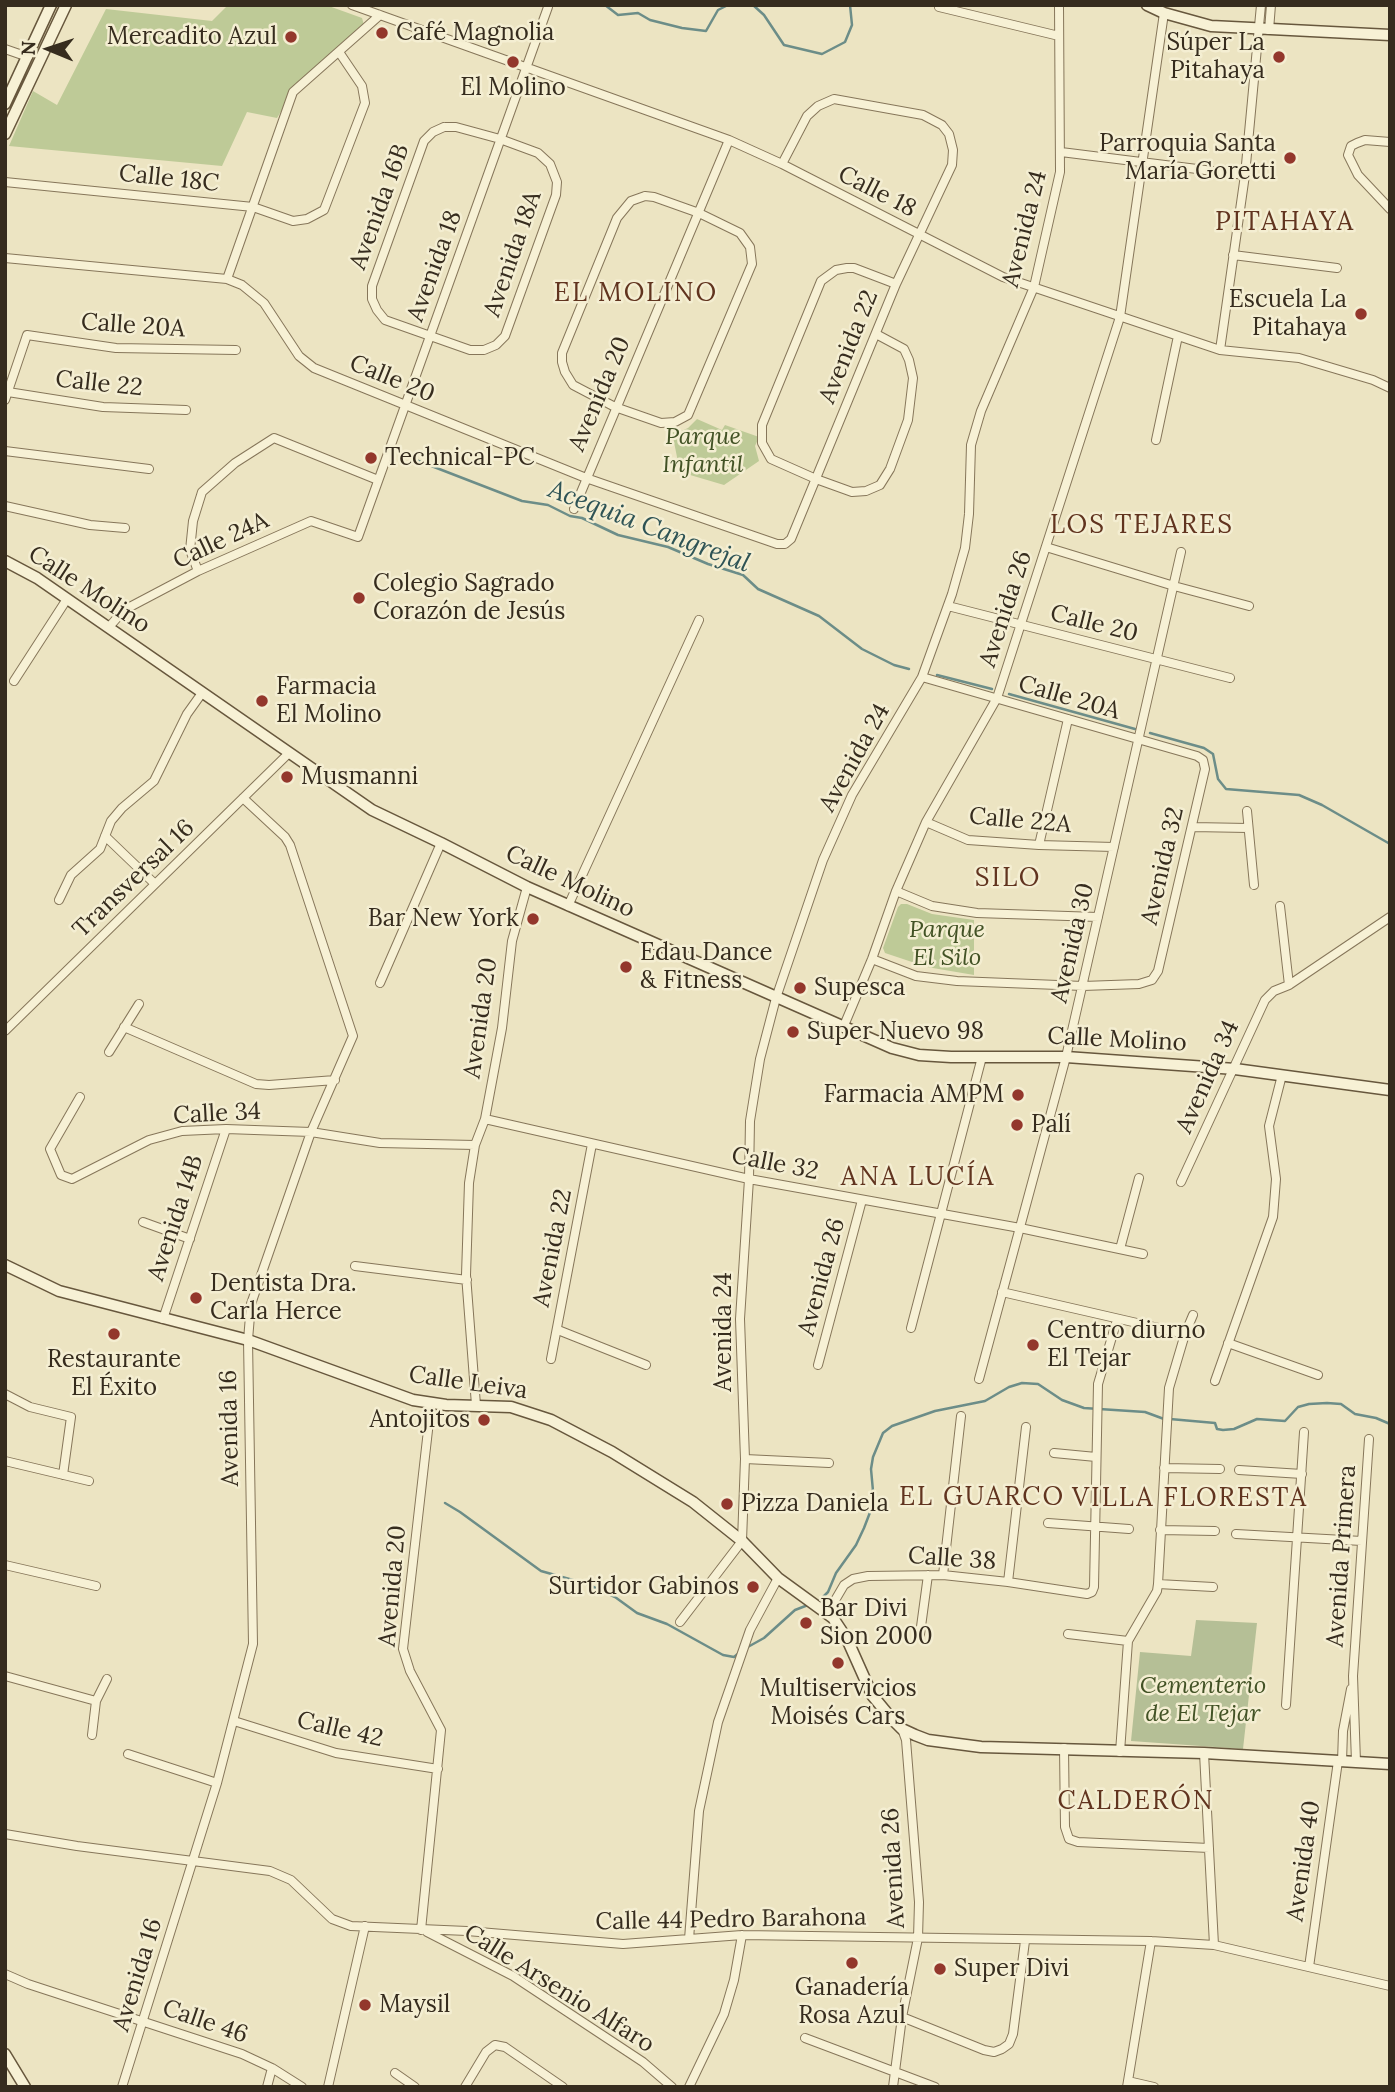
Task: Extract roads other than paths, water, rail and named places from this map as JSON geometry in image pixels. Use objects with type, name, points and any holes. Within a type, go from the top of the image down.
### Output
[{"type":"main road","points":[[5,104],[51,5]]},
{"type":"main road","points":[[5,134],[66,5]]},
{"type":"main road","points":[[1147,5],[1164,13],[1211,26],[1390,36]]},
{"type":"main road","name":"Calle Molino","points":[[5,561],[37,578],[372,810],[568,906],[892,1048],[919,1055],[1066,1057],[1235,1069],[1390,1090]]},
{"type":"main road","name":"Calle Leiva","points":[[5,1265],[59,1291],[248,1340],[413,1400],[431,1404],[511,1407],[551,1420],[612,1452],[681,1495],[742,1541],[778,1578],[827,1614],[843,1633],[872,1695],[902,1729]]},
{"type":"main road","points":[[902,1729],[928,1740],[981,1746],[1204,1753],[1390,1764]]},
{"type":"main road","points":[[5,2054],[25,2087]]},
{"type":"street","name":"Calle 18","points":[[352,5],[729,140],[782,164],[1003,277],[1220,350],[1298,358],[1373,380],[1390,388]]},
{"type":"street","name":"Avenida 24","points":[[742,1541],[745,1459],[740,1319],[754,1089],[776,998],[823,860],[852,795],[922,677],[948,607],[965,548],[970,513],[971,445],[981,411],[1034,287],[1060,172],[1059,5]]},
{"type":"street","points":[[1261,5],[1264,30]]},
{"type":"street","points":[[1220,350],[1264,30],[1271,5]]},
{"type":"street","points":[[939,7],[1059,36]]},
{"type":"street","name":"Avenida 18","points":[[358,537],[548,8]]},
{"type":"street","name":"Avenida 26","points":[[843,1028],[926,822],[997,698],[1120,317],[1164,13]]},
{"type":"street","points":[[227,279],[293,92],[380,15]]},
{"type":"street","points":[[5,49],[28,57]]},
{"type":"street","name":"Calle 18C","points":[[5,182],[253,207],[293,221],[307,219],[324,210],[365,103],[362,86],[339,52]]},
{"type":"street","name":"Avenida 22","points":[[782,164],[807,116],[818,106],[834,99],[923,114],[942,125],[949,134],[953,150],[952,165],[896,284],[791,539],[785,544]]},
{"type":"street","name":"Avenida 16B","points":[[430,337],[385,320],[372,299],[372,286],[424,141],[433,132],[444,127],[456,127],[500,139]]},
{"type":"street","name":"Avenida 18A","points":[[430,337],[470,350],[484,350],[496,345],[505,336],[556,195],[557,182],[550,163],[538,153],[500,139]]},
{"type":"street","name":"Avenida 20","points":[[574,509],[729,140]]},
{"type":"street","points":[[1390,142],[1366,140],[1351,146],[1348,151],[1352,167],[1390,209]]},
{"type":"street","points":[[1061,152],[1245,174]]},
{"type":"street","points":[[645,196],[654,197],[699,213],[740,233],[750,247],[752,264],[688,415],[675,422],[661,423],[615,407],[573,385],[565,372],[562,354],[617,218],[631,201],[645,196]]},
{"type":"street","points":[[1233,255],[1338,268]]},
{"type":"street","name":"Calle 20","points":[[5,258],[227,279],[242,285],[264,303],[299,356],[314,368],[586,478],[777,544],[785,544]]},
{"type":"street","points":[[876,334],[904,349],[913,377],[908,420],[890,469],[880,485],[866,491],[852,492],[816,480],[771,459],[761,436],[762,425],[821,281],[836,270],[853,268],[896,284]]},
{"type":"street","name":"Calle 20A","points":[[6,396],[27,335],[116,348],[236,350]]},
{"type":"street","points":[[1156,440],[1178,336]]},
{"type":"street","name":"Calle 22","points":[[6,396],[103,407],[186,410]]},
{"type":"street","points":[[198,571],[190,550],[193,521],[202,492],[235,463],[274,438],[378,480]]},
{"type":"street","points":[[5,451],[149,469]]},
{"type":"street","points":[[5,506],[90,525],[125,528]]},
{"type":"street","name":"Calle 24A","points":[[109,627],[124,610],[198,571],[311,521],[358,537]]},
{"type":"street","points":[[1046,547],[1249,606]]},
{"type":"street","name":"Avenida 30","points":[[979,1379],[1066,1057],[1181,552]]},
{"type":"street","points":[[14,681],[67,599]]},
{"type":"street","name":"Calle 20","points":[[948,607],[1230,678]]},
{"type":"street","points":[[568,906],[699,620]]},
{"type":"street","name":"Calle 20A","points":[[922,677],[1140,738],[1203,760]]},
{"type":"street","points":[[59,900],[71,875],[100,849],[111,821],[154,781],[187,714],[202,693]]},
{"type":"street","points":[[1039,845],[1068,719]]},
{"type":"street","name":"Transversal 16","points":[[5,1031],[288,754]]},
{"type":"street","name":"Avenida 32","points":[[1083,986],[1139,984],[1152,980],[1158,971],[1205,769],[1203,760]]},
{"type":"street","name":"Avenida 16","points":[[122,2087],[217,1783],[253,1644],[248,1340],[251,1304],[311,1132],[354,1036],[290,845],[243,798]]},
{"type":"street","points":[[1247,811],[1254,885]]},
{"type":"street","name":"Calle 22A","points":[[926,822],[968,840],[1114,847]]},
{"type":"street","points":[[1192,827],[1248,828]]},
{"type":"street","points":[[105,836],[155,884]]},
{"type":"street","points":[[380,984],[441,843]]},
{"type":"street","name":"Avenida 20","points":[[476,1405],[467,1280],[469,1183],[475,1145],[485,1119],[502,1028],[512,941],[527,887]]},
{"type":"street","points":[[896,891],[932,906],[977,913],[1098,917]]},
{"type":"street","points":[[1280,906],[1290,985],[1388,920]]},
{"type":"street","points":[[872,959],[916,976],[957,981],[1083,986]]},
{"type":"street","name":"Avenida 34","points":[[1181,1182],[1235,1069],[1256,1014],[1274,991],[1290,985]]},
{"type":"street","points":[[109,1052],[139,1004]]},
{"type":"street","points":[[124,1027],[256,1084],[335,1080]]},
{"type":"street","points":[[911,1328],[982,1057]]},
{"type":"street","points":[[1215,1381],[1273,1217],[1276,1179],[1269,1126],[1282,1075]]},
{"type":"street","name":"Calle 34","points":[[80,1097],[50,1149],[61,1175],[65,1178],[72,1179],[149,1140],[182,1131],[226,1129],[311,1132],[380,1143],[475,1145]]},
{"type":"street","name":"Calle 32","points":[[485,1119],[749,1179],[1020,1228],[1143,1254]]},
{"type":"street","name":"Avenida 14B","points":[[163,1319],[226,1129]]},
{"type":"street","name":"Avenida 22","points":[[551,1359],[592,1144]]},
{"type":"street","points":[[1120,1249],[1139,1178]]},
{"type":"street","name":"Avenida 26","points":[[818,1365],[862,1199]]},
{"type":"street","points":[[142,1222],[190,1239]]},
{"type":"street","points":[[355,1266],[467,1280]]},
{"type":"street","points":[[1002,1293],[1185,1334]]},
{"type":"street","points":[[1120,1752],[1128,1641],[1157,1591],[1158,1584],[1169,1388],[1193,1315]]},
{"type":"street","points":[[1095,1527],[1098,1384],[1116,1320]]},
{"type":"street","points":[[558,1330],[646,1365]]},
{"type":"street","points":[[1228,1343],[1318,1375]]},
{"type":"street","points":[[5,1394],[30,1407],[71,1417]]},
{"type":"street","name":"Avenida 20","points":[[421,1930],[441,1730],[410,1671],[402,1649],[431,1404]]},
{"type":"street","points":[[63,1475],[72,1407]]},
{"type":"street","points":[[943,1576],[961,1416]]},
{"type":"street","points":[[1008,1582],[1026,1427]]},
{"type":"street","points":[[1286,1704],[1304,1432]]},
{"type":"street","name":"Avenida Primera","points":[[1356,1762],[1353,1676],[1369,1438]]},
{"type":"street","points":[[1054,1453],[1096,1457]]},
{"type":"street","points":[[745,1459],[829,1463]]},
{"type":"street","points":[[5,1461],[89,1480]]},
{"type":"street","points":[[1164,1468],[1220,1469]]},
{"type":"street","points":[[1239,1469],[1301,1474]]},
{"type":"street","points":[[1048,1523],[1129,1529]]},
{"type":"street","name":"Calle 38","points":[[827,1614],[844,1585],[853,1579],[887,1575],[928,1575],[1008,1582],[1087,1594],[1092,1592],[1094,1587],[1095,1527]]},
{"type":"street","points":[[1160,1530],[1215,1531]]},
{"type":"street","points":[[1236,1534],[1362,1541]]},
{"type":"street","points":[[680,1622],[742,1541]]},
{"type":"street","points":[[5,1565],[96,1586]]},
{"type":"street","points":[[920,1634],[928,1575]]},
{"type":"street","points":[[689,1940],[699,1811],[718,1723],[750,1630],[778,1578]]},
{"type":"street","points":[[1158,1584],[1213,1587]]},
{"type":"street","points":[[1068,1634],[1128,1641]]},
{"type":"street","points":[[5,1676],[96,1701]]},
{"type":"street","name":"Avenida Primera","points":[[1340,1761],[1353,1676]]},
{"type":"street","points":[[92,1735],[96,1701],[107,1679]]},
{"type":"street","name":"Calle 42","points":[[234,1721],[336,1753],[438,1769]]},
{"type":"street","name":"Avenida 26","points":[[893,2087],[902,2017],[918,1938],[919,1902],[906,1740],[902,1729]]},
{"type":"street","points":[[1064,1748],[1065,1827],[1069,1839],[1078,1842],[1209,1848]]},
{"type":"street","points":[[1204,1753],[1214,1945]]},
{"type":"street","points":[[128,1754],[217,1783]]},
{"type":"street","name":"Avenida 40","points":[[1309,1967],[1340,1761]]},
{"type":"street","name":"Calle 44 Pedro Barahona","points":[[5,1834],[193,1862],[262,1869],[291,1880],[332,1919],[342,1924],[623,1944],[689,1940],[716,1935],[1152,1941],[1214,1945],[1390,1986]]},
{"type":"street","points":[[328,2087],[365,1926]]},
{"type":"street","name":"Calle Arsenio Alfaro","points":[[421,1930],[513,1976],[643,2062],[672,2087]]},
{"type":"street","points":[[689,2087],[724,2014],[734,1980],[742,1935]]},
{"type":"street","points":[[902,2017],[984,2050],[994,2052],[1009,2045],[1013,2034],[1025,1941]]},
{"type":"street","points":[[1152,1941],[1128,2084],[1153,2087]]},
{"type":"street","name":"Calle 46","points":[[5,1974],[28,1984],[242,2054],[272,2068],[302,2087]]},
{"type":"street","points":[[805,2038],[935,2087]]},
{"type":"street","points":[[465,2087],[486,2052],[495,2045],[505,2047],[563,2087]]},
{"type":"street","points":[[267,2087],[272,2068]]},
{"type":"street","points":[[395,2073],[415,2087]]},
{"type":"waterway","points":[[605,5],[618,15],[638,13],[650,20],[706,31],[718,10],[728,5]]},
{"type":"waterway","points":[[753,5],[764,15],[784,45],[822,54],[845,42],[852,25],[850,5]]},
{"type":"waterway","name":"Acequia Cangrejal","points":[[403,455],[522,501],[548,505],[618,535],[668,547],[743,575],[758,589],[819,616],[862,649],[894,665],[909,669]]},
{"type":"waterway","name":"Acequia Cangrejal","points":[[937,675],[992,689]]},
{"type":"waterway","name":"Acequia Cangrejal","points":[[1009,694],[1135,729]]},
{"type":"waterway","name":"Acequia Cangrejal","points":[[1150,733],[1204,748],[1213,754],[1218,779],[1226,789],[1299,795],[1390,844]]},
{"type":"waterway","points":[[818,1602],[828,1592],[836,1573],[856,1545],[864,1528],[874,1502],[871,1469],[873,1457],[883,1433],[892,1426],[935,1411],[985,1401],[1022,1383],[1038,1384],[1062,1400],[1084,1408],[1145,1412],[1164,1419]]},
{"type":"waterway","points":[[1170,1419],[1215,1423],[1217,1429],[1234,1429],[1257,1419],[1285,1421],[1298,1407],[1327,1403],[1341,1404],[1355,1414],[1390,1424]]},
{"type":"waterway","points":[[445,1503],[541,1571],[587,1584],[615,1597],[637,1613],[667,1624],[723,1655],[734,1657],[740,1652]]},
{"type":"waterway","points":[[746,1648],[764,1638],[795,1610],[808,1605]]},
{"type":"place","name":"Café Magnolia","points":[[382,33]]},
{"type":"place","name":"Mercadito Azul","points":[[291,37]]},
{"type":"place","name":"Súper La Pitahaya","points":[[1279,57]]},
{"type":"place","name":"El Molino","points":[[513,62]]},
{"type":"place","name":"Parroquia Santa María Goretti","points":[[1290,158]]},
{"type":"place","name":"Escuela La Pitahaya","points":[[1361,314]]},
{"type":"place","name":"Technical-PC","points":[[371,458]]},
{"type":"place","name":"Colegio Sagrado Corazón de Jesús","points":[[359,598]]},
{"type":"place","name":"Farmacia El Molino","points":[[262,701]]},
{"type":"place","name":"Musmanni","points":[[287,777]]},
{"type":"place","name":"Bar New York","points":[[533,919]]},
{"type":"place","name":"Edau Dance & Fitness","points":[[626,967]]},
{"type":"place","name":"Supesca","points":[[800,988]]},
{"type":"place","name":"Super Nuevo 98","points":[[793,1032]]},
{"type":"place","name":"Farmacia AMPM","points":[[1018,1095]]},
{"type":"place","name":"Palí","points":[[1017,1125]]},
{"type":"place","name":"Dentista Dra. Carla Herce","points":[[196,1298]]},
{"type":"place","name":"Restaurante El Éxito","points":[[114,1334]]},
{"type":"place","name":"Centro diurno El Tejar","points":[[1033,1345]]},
{"type":"place","name":"Antojitos","points":[[484,1420]]},
{"type":"place","name":"Pizza Daniela","points":[[727,1504]]},
{"type":"place","name":"Surtidor Gabinos","points":[[753,1587]]},
{"type":"place","name":"Bar Divi Sion 2000","points":[[806,1623]]},
{"type":"place","name":"Multiservicios Moisés Cars","points":[[838,1663]]},
{"type":"place","name":"Ganadería Rosa Azul","points":[[852,1963]]},
{"type":"place","name":"Super Divi","points":[[940,1969]]},
{"type":"place","name":"Maysil","points":[[365,2005]]},
{"type":"district","name":"PITAHAYA","points":[[1285,223]]},
{"type":"district","name":"EL MOLINO","points":[[636,294]]},
{"type":"district","name":"LOS TEJARES","points":[[1142,526]]},
{"type":"district","name":"SILO","points":[[1008,879]]},
{"type":"district","name":"ANA LUCÍA","points":[[918,1178]]},
{"type":"district","name":"EL GUARCO","points":[[982,1498]]},
{"type":"district","name":"VILLA FLORESTA","points":[[1190,1499]]},
{"type":"district","name":"CALDERÓN","points":[[1136,1802]]},
{"type":"park label","name":"Parque Infantil","points":[[703,451]]},
{"type":"park label","name":"Parque El Silo","points":[[947,944]]},
{"type":"park label","name":"Cementerio de El Tejar","points":[[1203,1700]]}]
